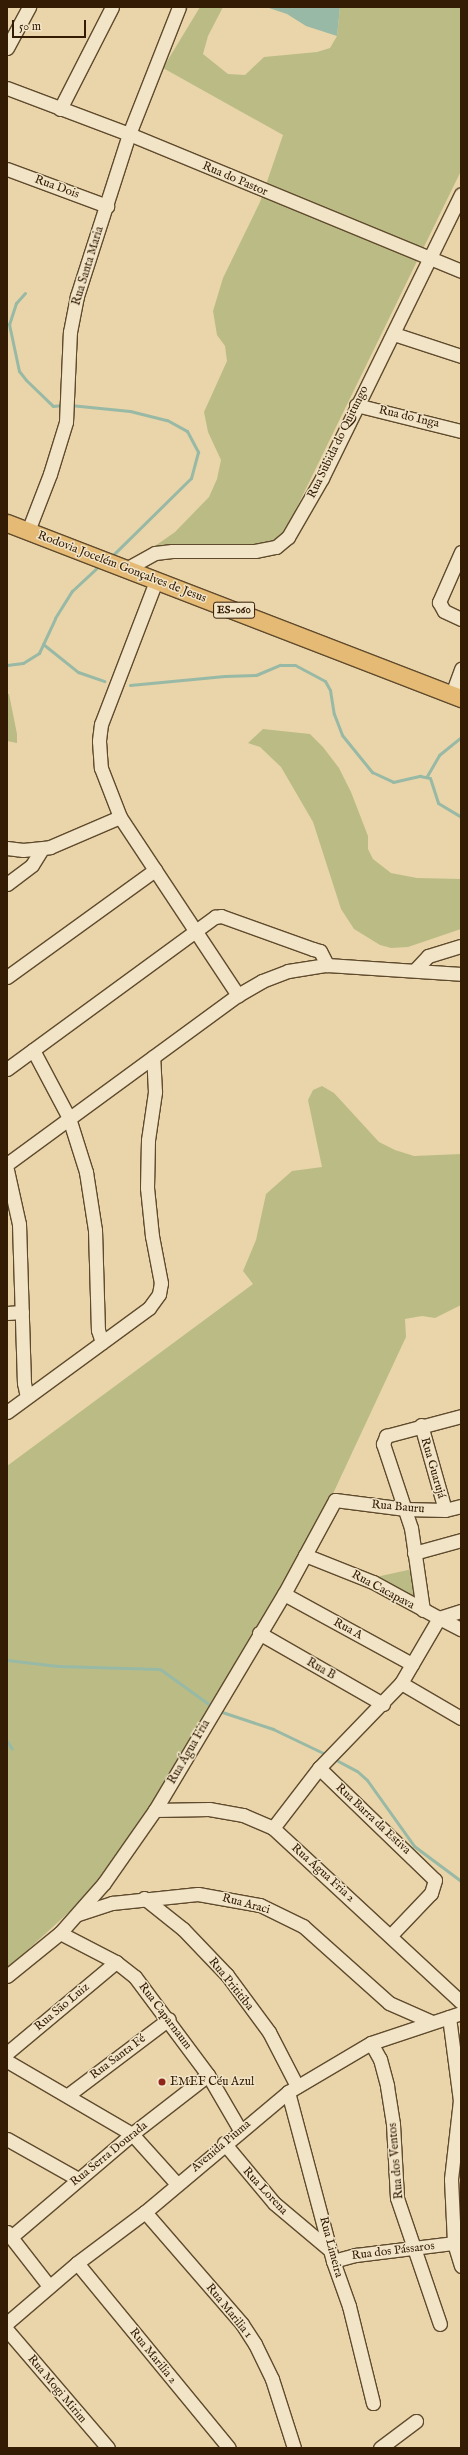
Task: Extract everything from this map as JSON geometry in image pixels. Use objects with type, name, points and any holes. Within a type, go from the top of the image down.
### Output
[{"type":"main road","name":"Rodovia Jocelém Gonçalves de Jesus","points":[[7,524],[456,696]]},
{"type":"street","points":[[7,48],[28,7]]},
{"type":"street","points":[[60,109],[112,7]]},
{"type":"street","name":"Rua Santa Maria","points":[[28,531],[50,474],[66,422],[70,332],[77,296],[129,134],[179,7]]},
{"type":"street","name":"Rua do Pastor","points":[[7,88],[129,134],[430,261],[461,272]]},
{"type":"street","name":"Rua Dois","points":[[7,169],[107,206]]},
{"type":"street","name":"Rua Subida do Quitungo","points":[[126,569],[155,553],[172,551],[255,551],[276,546],[288,537],[298,522],[356,405],[394,334],[461,194]]},
{"type":"street","points":[[394,334],[461,356]]},
{"type":"street","name":"Rua do Inga","points":[[356,405],[461,431]]},
{"type":"street","points":[[461,552],[439,602],[441,608],[461,619]]},
{"type":"street","points":[[156,580],[100,733],[101,768],[120,817],[238,995]]},
{"type":"street","points":[[456,696],[461,670]]},
{"type":"street","points":[[7,848],[42,849],[120,817]]},
{"type":"street","points":[[7,884],[32,866],[42,849]]},
{"type":"street","points":[[7,977],[155,870]]},
{"type":"street","points":[[7,1069],[196,931],[215,918],[221,916],[313,948],[320,952],[327,965]]},
{"type":"street","points":[[415,970],[428,956],[461,946]]},
{"type":"street","points":[[7,1164],[238,995],[275,976],[301,968],[327,965],[461,974]]},
{"type":"street","points":[[33,1050],[70,1118],[90,1190],[95,1230],[98,1330],[102,1342]]},
{"type":"street","points":[[7,1412],[153,1304],[161,1288],[152,1236],[147,1188],[148,1140],[155,1092],[153,1057]]},
{"type":"street","points":[[7,1170],[19,1224],[24,1383],[27,1397]]},
{"type":"street","points":[[7,1313],[22,1312]]},
{"type":"street","points":[[423,1610],[411,1528],[383,1444],[386,1436],[421,1425],[461,1416]]},
{"type":"street","name":"Rua Guarujá","points":[[421,1425],[445,1510]]},
{"type":"street","name":"Rua Bauru","points":[[335,1500],[405,1509],[445,1510],[461,1506]]},
{"type":"street","name":"Rua Água Fria","points":[[7,1976],[60,1933],[104,1883],[155,1810],[259,1633],[284,1594],[335,1500]]},
{"type":"street","points":[[414,1553],[461,1540]]},
{"type":"street","name":"Rua Cacapava","points":[[305,1555],[373,1582],[461,1629]]},
{"type":"street","name":"Rua A","points":[[284,1594],[412,1664]]},
{"type":"street","points":[[273,1828],[319,1768],[401,1684],[439,1618],[461,1611]]},
{"type":"street","name":"Rua B","points":[[259,1633],[383,1704]]},
{"type":"street","points":[[401,1684],[461,1718]]},
{"type":"street","name":"Rua Barra da Estiva","points":[[319,1768],[428,1870],[435,1880],[435,1888],[391,1935]]},
{"type":"street","name":"Rua Água Fria 2","points":[[155,1810],[209,1809],[243,1815],[273,1828],[391,1935],[461,2002]]},
{"type":"street","name":"Rua Araci","points":[[76,1915],[112,1903],[144,1898],[198,1894],[252,1903],[283,1914],[320,1940],[389,2003],[409,2014],[430,2021]]},
{"type":"street","name":"Rua Prititiba","points":[[144,1898],[183,1929],[227,1975],[269,2032],[293,2089]]},
{"type":"street","name":"Rua Caparnaum","points":[[60,1933],[116,1962],[135,1977],[169,2019],[208,2075],[240,2130]]},
{"type":"street","name":"Rua São Luiz","points":[[7,2053],[116,1962]]},
{"type":"street","points":[[455,2015],[460,2100],[452,2179],[454,2243],[461,2266]]},
{"type":"street","name":"Avenida Piuma","points":[[7,2323],[76,2263],[145,2212],[224,2143],[293,2089],[371,2043],[430,2021],[455,2015]]},
{"type":"street","name":"Rua Santa Fé","points":[[68,2095],[169,2019]]},
{"type":"street","name":"Rua dos Ventos","points":[[371,2043],[380,2059],[387,2086],[393,2124],[398,2198],[413,2249],[440,2324]]},
{"type":"street","points":[[7,2061],[68,2095],[132,2134],[177,2184]]},
{"type":"street","name":"Rua Serra Dourada","points":[[9,2234],[132,2134],[208,2075]]},
{"type":"street","name":"Rua Limeira","points":[[293,2089],[331,2255],[349,2306],[373,2403]]},
{"type":"street","points":[[7,2139],[78,2179]]},
{"type":"street","name":"Rua Lorena","points":[[224,2143],[274,2203],[331,2255]]},
{"type":"street","name":"Rua Marilia 1","points":[[145,2212],[242,2324],[255,2344],[272,2379],[294,2448]]},
{"type":"street","points":[[9,2234],[49,2286]]},
{"type":"street","name":"Rua dos Pássaros","points":[[331,2255],[413,2249],[454,2243]]},
{"type":"street","name":"Rua Marilia 2","points":[[76,2263],[229,2448]]},
{"type":"street","name":"Rua Mogi Mirim","points":[[7,2330],[108,2448]]},
{"type":"street","points":[[380,2448],[416,2421]]},
{"type":"green space","points":[[200,7],[223,7],[208,36],[203,54],[228,74],[245,75],[264,57],[317,52],[330,48],[337,36],[340,7],[461,7],[461,171],[277,548],[155,546],[175,532],[209,497],[217,479],[221,460],[208,432],[204,412],[227,361],[225,346],[217,335],[213,311],[223,278],[260,202],[283,135],[163,68]]},
{"type":"green space","points":[[7,694],[9,694],[17,734],[17,743],[7,741]]},
{"type":"green space","points":[[263,729],[310,734],[323,747],[339,768],[351,792],[368,836],[368,849],[373,859],[391,873],[417,878],[461,879],[461,929],[408,947],[391,948],[380,945],[354,929],[341,909],[313,822],[281,767],[260,747],[248,743]]},
{"type":"green space","points":[[322,1086],[334,1093],[379,1142],[395,1150],[414,1156],[461,1154],[461,1305],[435,1318],[422,1316],[405,1319],[406,1337],[331,1498],[190,1750],[94,1889],[7,1969],[7,1466],[253,1284],[243,1271],[256,1240],[266,1194],[292,1171],[322,1167],[308,1100],[313,1090]]},
{"type":"green space","points":[[417,1568],[425,1603],[376,1577]]},
{"type":"shaded area","points":[[266,7],[340,7],[337,36],[306,26],[287,14]]},
{"type":"waterway","points":[[25,293],[16,303],[9,324],[19,371],[26,380],[53,406],[63,405]]},
{"type":"waterway","points":[[70,405],[130,411],[167,420],[187,431],[198,452],[191,478],[111,557]]},
{"type":"waterway","points":[[7,665],[23,663],[39,653],[55,618],[72,591],[100,565]]},
{"type":"waterway","points":[[43,644],[78,672],[104,681]]},
{"type":"waterway","points":[[130,685],[225,676],[256,675],[280,665],[295,665],[325,681],[330,690],[334,714],[342,735],[372,772],[393,782],[420,776],[430,778],[438,803],[461,817]]},
{"type":"waterway","points":[[427,776],[439,755],[461,737]]},
{"type":"waterway","points":[[7,1660],[58,1666],[160,1669],[210,1705]]},
{"type":"waterway","points":[[222,1712],[273,1729],[323,1753]]},
{"type":"waterway","points":[[7,1741],[12,1749]]},
{"type":"waterway","points":[[338,1761],[357,1771],[367,1780],[414,1846],[461,1881]]},
{"type":"place","name":"EMEF Céu Azul","points":[[162,2082]]}]
